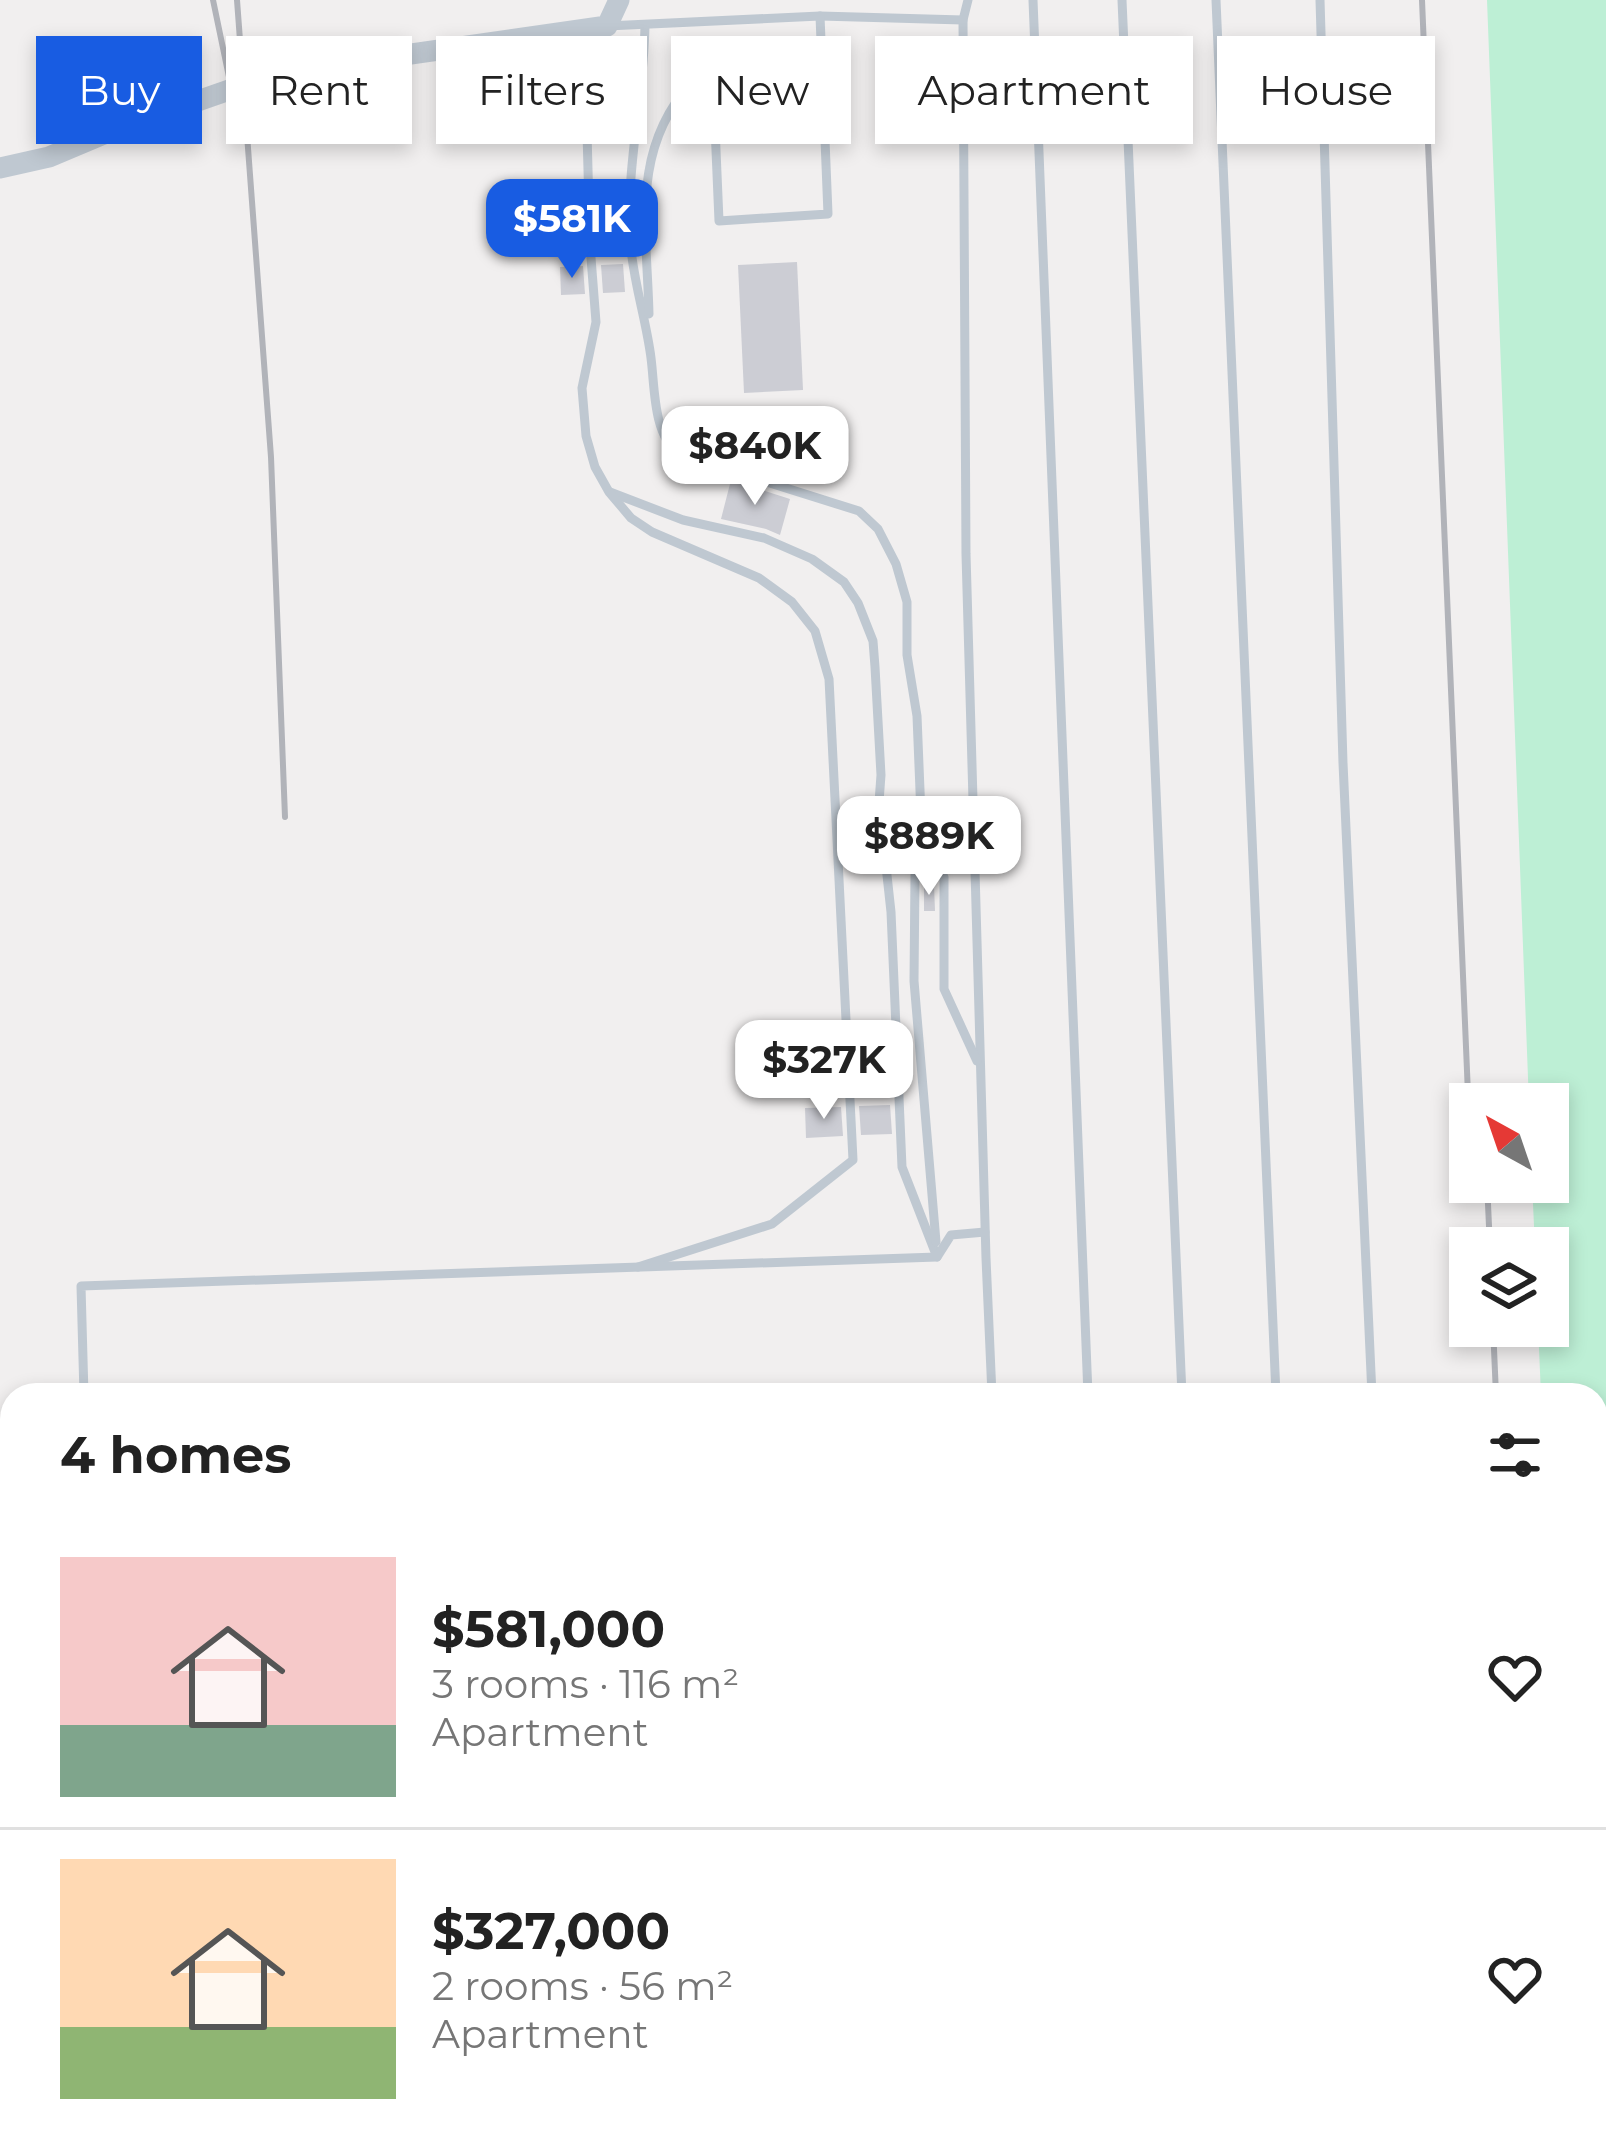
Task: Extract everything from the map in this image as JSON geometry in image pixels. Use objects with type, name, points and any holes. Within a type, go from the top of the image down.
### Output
[{"type":"street","points":[[539,36],[607,26],[619,0]]},
{"type":"street","points":[[0,168],[49,157],[278,73],[436,51]]},
{"type":"lane","points":[[968,0],[963,20],[966,554],[991,1383]]},
{"type":"lane","points":[[1033,0],[1088,1383]]},
{"type":"lane","points":[[1122,0],[1181,1383]]},
{"type":"lane","points":[[1216,0],[1275,1383]]},
{"type":"lane","points":[[1320,0],[1342,740],[1371,1383]]},
{"type":"lane","points":[[604,36],[607,26],[820,16],[963,20]]},
{"type":"lane","points":[[820,16],[821,36]]},
{"type":"lane","points":[[645,25],[645,70],[631,162],[630,242],[659,422],[669,446],[678,454],[859,511],[878,529],[896,564],[907,602],[921,815],[927,849],[944,877],[944,989],[981,1070]]},
{"type":"lane","points":[[824,97],[828,214],[719,221],[714,103],[824,97]]},
{"type":"lane","points":[[649,343],[646,176],[656,137],[671,108]]},
{"type":"lane","points":[[587,144],[596,322],[582,388],[586,436],[595,467],[609,492],[652,532],[759,578],[791,602],[815,631],[829,679],[853,1160],[772,1224],[638,1267]]},
{"type":"lane","points":[[609,492],[682,520],[764,538],[812,559],[844,582],[858,604],[873,641],[881,775],[878,802],[891,912],[902,1167],[937,1257]]},
{"type":"lane","points":[[927,849],[915,875],[914,981],[937,1257]]},
{"type":"lane","points":[[937,1257],[951,1235],[985,1232]]},
{"type":"lane","points":[[84,1383],[81,1286],[937,1257]]},
{"type":"green space","points":[[1487,0],[1606,0],[1606,1383],[1540,1383],[1539,1347],[1569,1347],[1569,1227],[1534,1227],[1533,1203],[1569,1203],[1569,1083],[1528,1083]]},
{"type":"building","points":[[797,262],[803,390],[744,393],[738,265]]},
{"type":"building","points":[[623,264],[625,292],[603,293],[601,265]]},
{"type":"building","points":[[583,266],[585,294],[561,295],[560,267]]},
{"type":"building","points":[[748,418],[808,434],[795,481],[736,463]]},
{"type":"building","points":[[731,480],[790,499],[780,535],[721,519]]},
{"type":"building","points":[[924,885],[934,885],[935,911],[924,911]]},
{"type":"building","points":[[890,1105],[892,1134],[861,1135],[859,1106]]},
{"type":"building","points":[[841,1107],[843,1136],[806,1138],[805,1108]]},
{"type":"railway","points":[[213,0],[226,63]]},
{"type":"railway","points":[[237,0],[271,457],[285,817]]},
{"type":"railway","points":[[1422,0],[1468,1083]]},
{"type":"railway","points":[[1488,1203],[1489,1227]]},
{"type":"railway","points":[[1494,1347],[1495,1383]]}]
